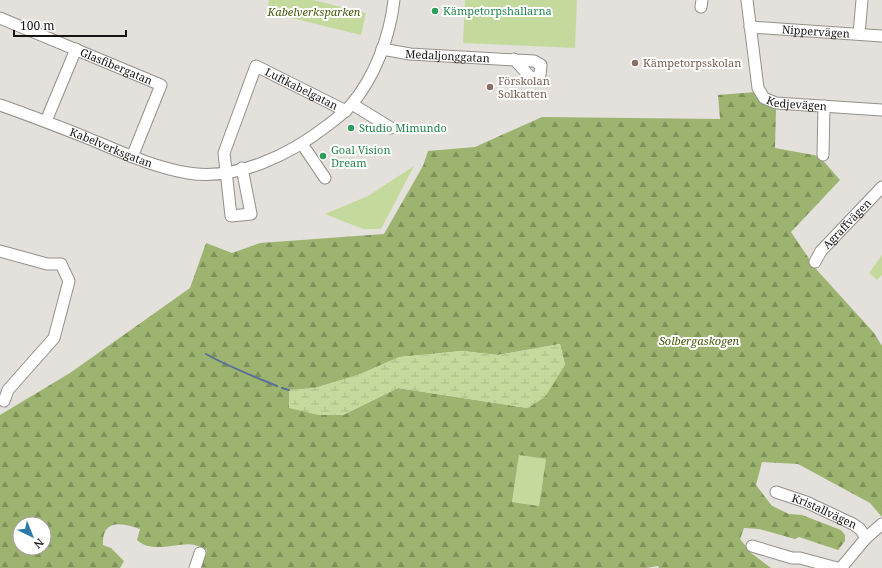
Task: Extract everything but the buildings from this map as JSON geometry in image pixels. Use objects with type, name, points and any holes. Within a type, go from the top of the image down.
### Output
[{"type":"street","name":"Kabelverksgatan","points":[[0,105],[46,121],[132,157],[163,168],[190,173],[207,174],[259,165],[302,144],[349,107],[366,83],[382,49],[392,19],[394,0]]},
{"type":"street","name":"Kedjevägen","points":[[748,0],[758,88],[764,98],[776,103],[882,110]]},
{"type":"street","points":[[859,34],[862,0]]},
{"type":"street","name":"Glasfibergatan","points":[[0,18],[161,85],[132,157]]},
{"type":"street","name":"Nippervägen","points":[[750,27],[882,36]]},
{"type":"street","points":[[46,121],[76,49]]},
{"type":"street","name":"Medaljonggatan","points":[[382,49],[410,54],[514,59]]},
{"type":"street","name":"Luftkabelgatan","points":[[226,171],[224,152],[256,66],[349,107]]},
{"type":"street","points":[[823,155],[824,106]]},
{"type":"street","points":[[349,107],[390,128]]},
{"type":"street","points":[[302,144],[325,178]]},
{"type":"street","points":[[226,171],[231,216],[251,214],[242,168]]},
{"type":"street","name":"Agraffvägen","points":[[815,262],[821,251],[882,187]]},
{"type":"street","points":[[1,255],[47,264],[61,264],[69,281],[54,338],[8,390],[4,401]]},
{"type":"street","name":"Kristallvägen","points":[[776,492],[806,502],[853,524],[860,529],[866,538]]},
{"type":"street","name":"Kristallvägen","points":[[841,568],[866,538],[882,524]]},
{"type":"street","points":[[752,546],[792,558],[800,558],[837,568]]},
{"type":"street","points":[[196,568],[200,553]]},
{"type":"green space","name":"Kabelverksparken","points":[[269,0],[313,0],[366,13],[361,35],[267,12]]},
{"type":"green space","points":[[465,0],[577,0],[575,48],[463,43]]},
{"type":"green space","name":"Solbergaskogen","points":[[756,92],[765,103],[776,109],[775,148],[819,156],[840,180],[791,232],[816,269],[874,333],[882,346],[882,517],[870,503],[798,464],[762,462],[756,485],[772,506],[789,514],[802,515],[841,530],[845,535],[845,541],[838,550],[799,537],[795,539],[759,529],[744,528],[740,539],[751,553],[771,568],[659,568],[658,566],[646,568],[201,568],[207,550],[196,545],[188,544],[151,547],[137,540],[140,529],[121,524],[110,526],[106,530],[103,545],[111,548],[124,561],[120,568],[0,568],[0,415],[70,373],[190,288],[206,243],[232,253],[260,243],[384,234],[423,166],[428,151],[475,147],[542,117],[720,119],[718,95]],"holes":[[[560,344],[565,365],[527,408],[398,388],[343,415],[289,390],[315,388],[358,375],[400,357],[462,351],[498,355]],[[519,455],[546,459],[539,506],[512,502]]]},
{"type":"green space","points":[[414,166],[381,229],[363,229],[325,214],[368,196]]},
{"type":"green space","points":[[882,255],[882,275],[877,280],[869,273]]},
{"type":"green space","points":[[560,344],[565,365],[545,397],[528,408],[398,388],[343,415],[318,415],[289,408],[289,390],[315,388],[358,375],[399,357],[462,351],[498,355]]},
{"type":"green space","points":[[519,454],[546,459],[539,506],[512,502]]},
{"type":"waterway","points":[[206,354],[277,386]]},
{"type":"waterway","points":[[282,388],[289,390]]},
{"type":"place","name":"Kämpetorpshallarna","points":[[435,11]]},
{"type":"place","name":"Kämpetorpsskolan","points":[[635,63]]},
{"type":"place","name":"Förskolan Solkatten","points":[[490,87]]},
{"type":"place","name":"Studio Mimundo","points":[[351,128]]},
{"type":"place","name":"Goal Vision Dream","points":[[323,156]]}]
